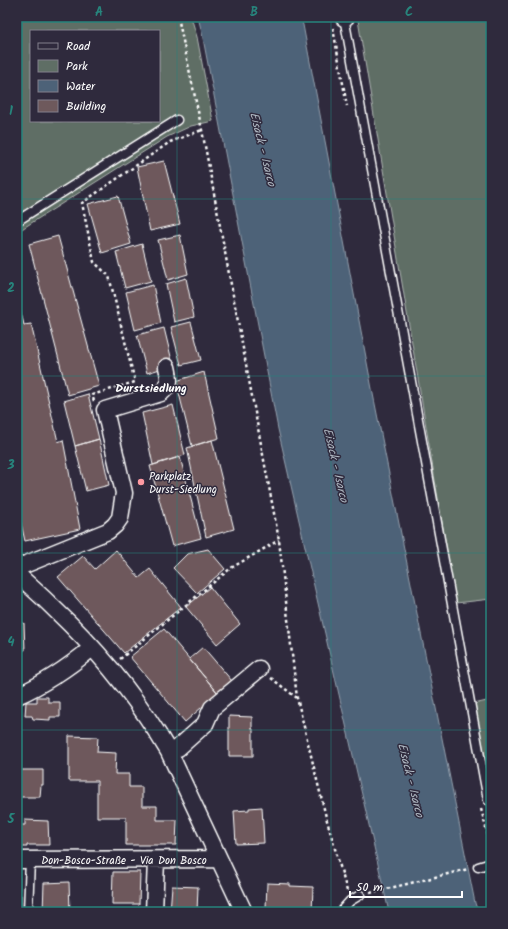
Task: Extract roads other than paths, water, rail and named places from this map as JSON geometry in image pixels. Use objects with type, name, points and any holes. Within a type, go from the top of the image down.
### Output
[{"type":"street","points":[[17,569],[19,566],[108,531],[115,525],[120,518],[124,493],[104,410],[161,393],[168,387],[169,383],[170,378],[167,367]]},
{"type":"street","points":[[17,574],[70,624],[92,648],[109,667],[154,727],[169,752],[244,912]]},
{"type":"street","points":[[17,696],[57,675],[92,648]]},
{"type":"street","points":[[169,752],[178,748],[205,724],[212,708],[259,669]]},
{"type":"street","name":"Don-Bosco-Straße - Via Don Bosco","points":[[23,860],[219,859]]},
{"type":"street","points":[[154,912],[156,860]]},
{"type":"lane","points":[[344,17],[486,792],[488,800],[491,799]]},
{"type":"lane","points":[[17,221],[177,120]]},
{"type":"lane","name":"Don-Bosco-Straße - Via Don Bosco","points":[[23,860],[28,912]]},
{"type":"lane","points":[[478,867],[491,864]]},
{"type":"lane","points":[[340,912],[350,901],[360,895]]},
{"type":"water","name":"Eisack - Isarco","points":[[198,17],[300,17],[303,25],[372,389],[478,912],[389,912],[278,429]]},
{"type":"place","name":"Parkplatz Durst-Siedlung","points":[[141,482]]},
{"type":"district","name":"Durstsiedlung","points":[[151,388]]}]
